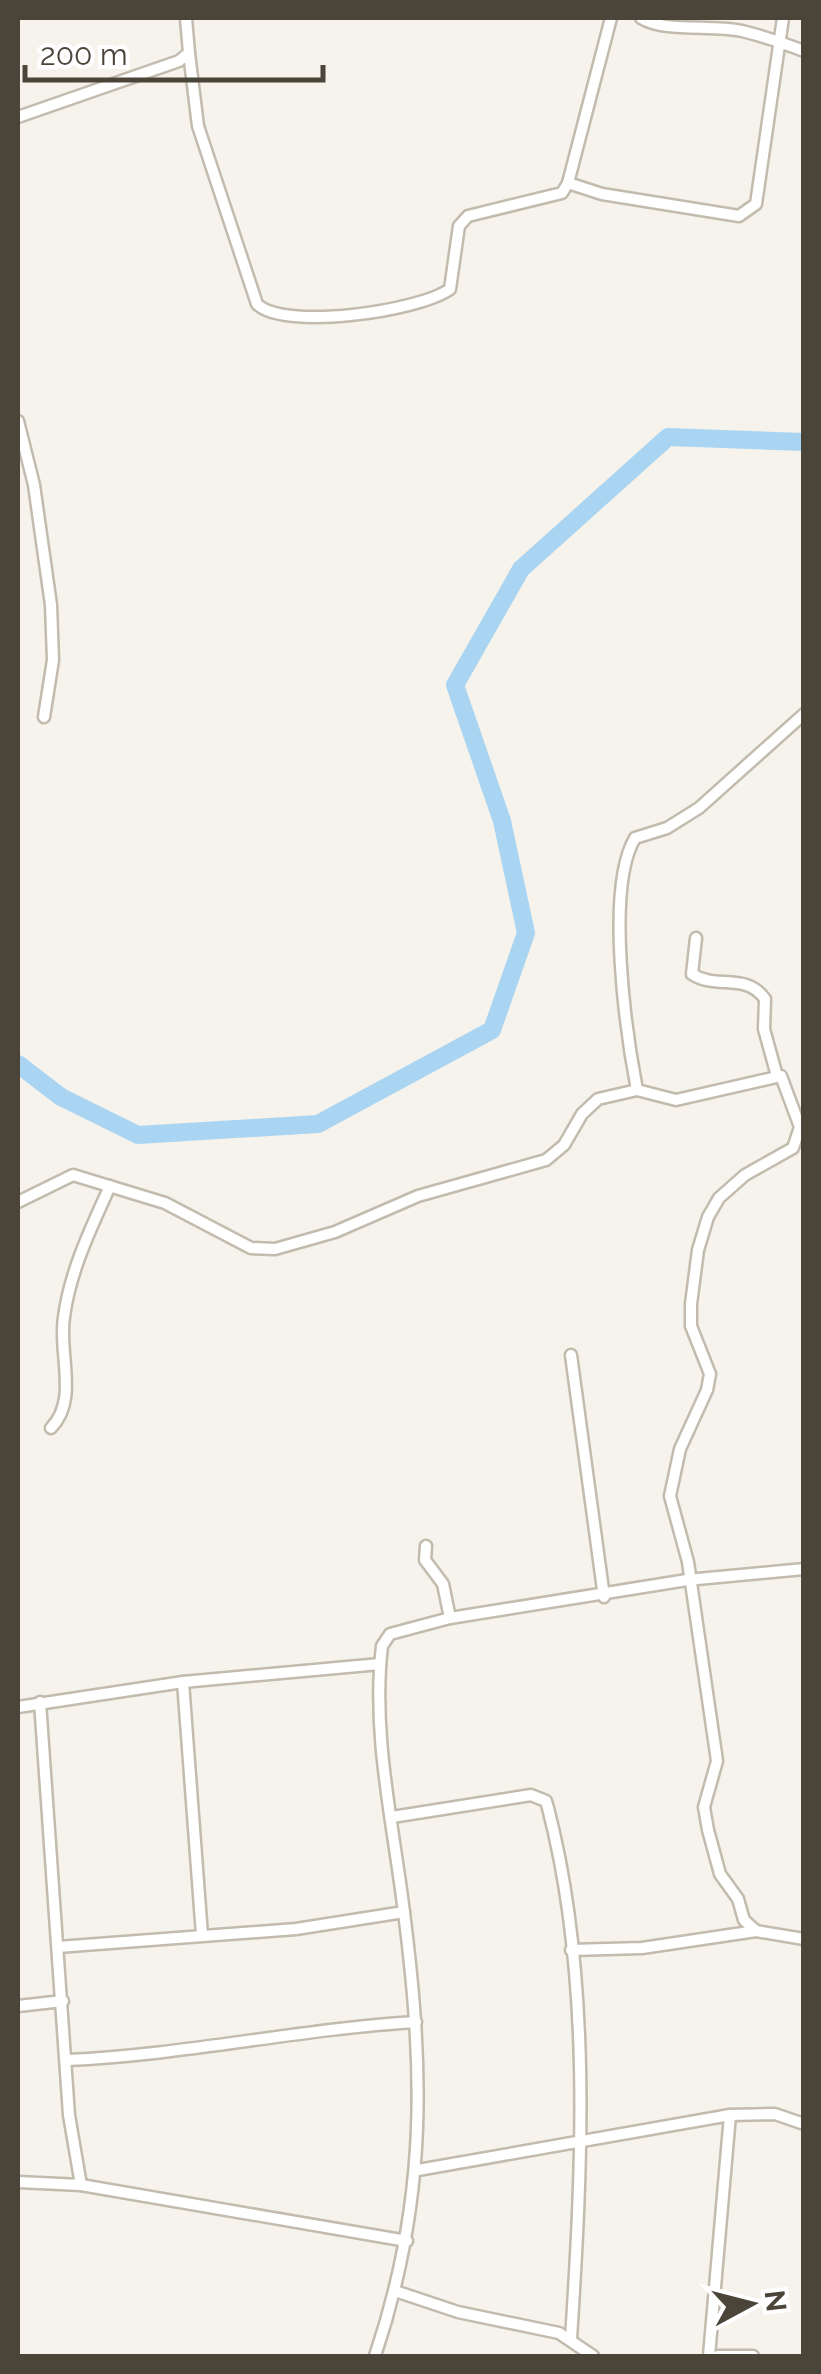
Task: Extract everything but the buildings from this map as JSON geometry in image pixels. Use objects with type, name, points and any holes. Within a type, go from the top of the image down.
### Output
[{"type":"street","points":[[186,18],[198,126],[258,304],[270,313],[367,313],[441,295],[450,289],[460,226],[468,216],[526,200],[552,199],[568,183],[612,18]]},
{"type":"street","points":[[642,18],[660,28],[697,24],[804,50]]},
{"type":"street","points":[[568,183],[602,194],[739,216],[748,213],[756,204],[783,18]]},
{"type":"street","points":[[18,117],[166,68],[189,52]]},
{"type":"street","points":[[18,421],[34,485],[51,606],[53,660],[44,717]]},
{"type":"street","points":[[637,1090],[621,950],[621,892],[632,843],[699,808],[804,714]]},
{"type":"street","points":[[696,938],[692,974],[707,982],[743,982],[765,998],[764,1029],[778,1076]]},
{"type":"street","points":[[18,1202],[71,1176],[175,1208],[240,1244],[274,1249],[335,1232],[418,1196],[546,1160],[564,1145],[582,1114],[598,1099],[637,1090],[676,1100],[778,1076],[784,1079],[801,1140],[719,1198],[698,1250],[691,1326],[710,1374],[707,1390],[680,1449],[670,1496],[688,1562],[717,1761],[704,1812],[720,1874],[738,1899],[744,1920],[756,1931]]},
{"type":"street","points":[[51,1428],[66,1404],[64,1316],[88,1232],[110,1186]]},
{"type":"street","points":[[571,1354],[604,1596]]},
{"type":"street","points":[[426,1546],[425,1560],[445,1588],[450,1618]]},
{"type":"street","points":[[375,2356],[398,2292],[418,2170],[416,2022],[382,1753],[382,1646],[390,1634],[450,1618],[688,1580],[804,1569]]},
{"type":"street","points":[[18,1707],[183,1682],[380,1664]]},
{"type":"street","points":[[183,1682],[202,1935]]},
{"type":"street","points":[[40,1702],[70,2115],[82,2185]]},
{"type":"street","points":[[392,1817],[521,1795],[540,1796],[550,1815],[571,1950],[584,2138],[571,2339]]},
{"type":"street","points":[[58,1947],[296,1929],[404,1912]]},
{"type":"street","points":[[571,1950],[642,1948],[756,1931],[804,1939]]},
{"type":"street","points":[[18,2006],[63,2000]]},
{"type":"street","points":[[67,2060],[197,2050],[360,2026],[416,2022]]},
{"type":"street","points":[[418,2170],[730,2115],[775,2114],[804,2124]]},
{"type":"street","points":[[709,2356],[730,2115]]},
{"type":"street","points":[[18,2182],[82,2185],[407,2241]]},
{"type":"street","points":[[398,2292],[571,2339],[593,2356]]},
{"type":"street","points":[[718,2356],[753,2356]]},
{"type":"waterway","points":[[18,1064],[61,1097],[138,1135],[318,1124],[492,1030],[526,933],[502,821],[455,685],[521,569],[668,437],[804,442]]}]
